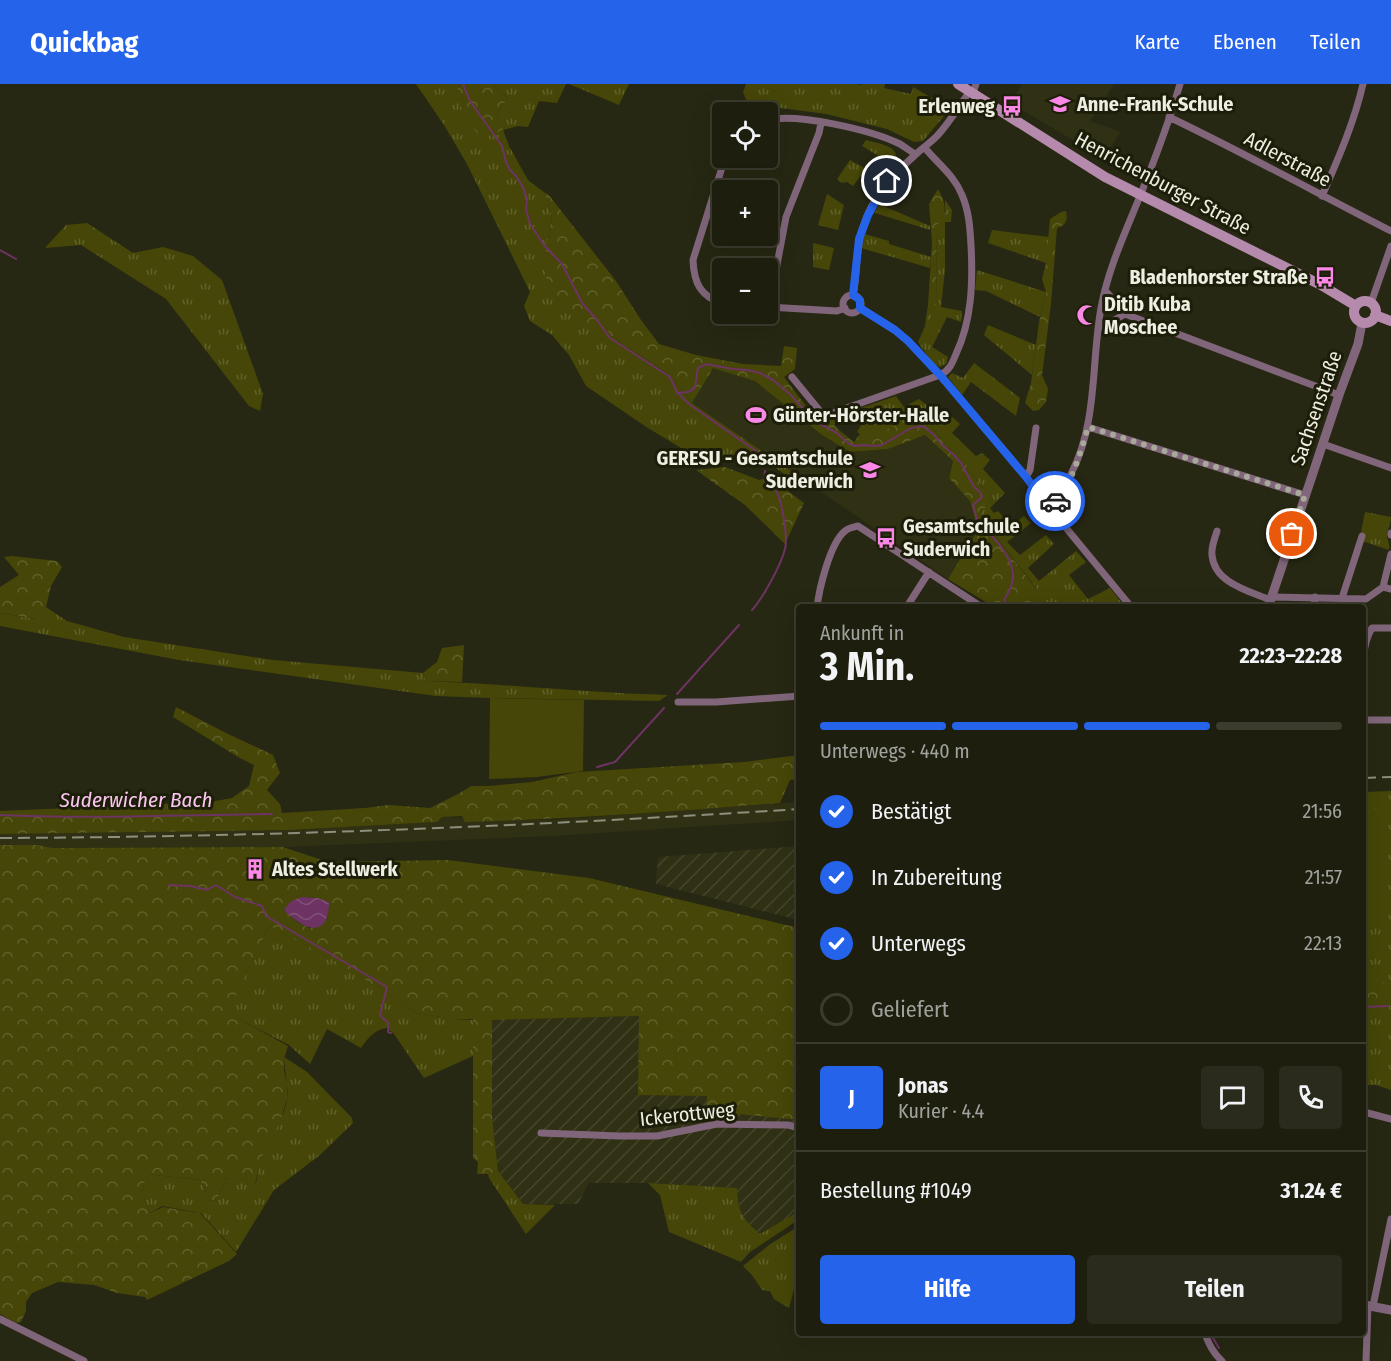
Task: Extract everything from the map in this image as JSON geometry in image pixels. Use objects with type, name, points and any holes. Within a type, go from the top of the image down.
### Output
[{"type":"main road","name":"Henrichenburger Straße","points":[[958,84],[973,89],[1105,177],[1321,285],[1356,306]]},
{"type":"main road","points":[[1363,301],[1371,303],[1374,306],[1375,315],[1370,321],[1362,323],[1354,314],[1356,306],[1363,301]]},
{"type":"main road","points":[[1375,315],[1391,321]]},
{"type":"street","points":[[1048,507],[1060,496],[1065,487],[1088,427],[1099,329],[1110,271],[1180,84]]},
{"type":"street","points":[[1322,196],[1342,149],[1363,84]]},
{"type":"street","points":[[853,295],[859,239],[868,215],[887,181],[915,154],[925,148],[950,121],[973,89]]},
{"type":"street","name":"Adlerstraße","points":[[1169,117],[1391,231]]},
{"type":"street","points":[[778,118],[852,129],[901,145],[915,154]]},
{"type":"street","points":[[778,259],[786,217],[821,123]]},
{"type":"street","points":[[792,377],[824,416],[940,375],[951,367],[967,324],[972,283],[970,235],[963,196],[953,177],[925,148]]},
{"type":"street","points":[[712,298],[700,290],[694,276],[693,260],[721,168]]},
{"type":"street","points":[[1371,303],[1391,246]]},
{"type":"street","points":[[1105,290],[1125,314],[1339,395]]},
{"type":"street","points":[[853,295],[860,300],[860,308]]},
{"type":"street","points":[[853,295],[846,298],[845,308],[849,312],[860,308]]},
{"type":"street","points":[[778,308],[837,311],[845,308]]},
{"type":"street","points":[[860,308],[895,330],[940,375],[1129,604]]},
{"type":"street","points":[[1099,329],[1125,314]]},
{"type":"street","name":"Sachsenstraße","points":[[1270,601],[1358,344],[1362,323]]},
{"type":"street","points":[[1088,427],[1305,495]]},
{"type":"street","points":[[1026,477],[1030,470],[1036,428]]},
{"type":"street","points":[[1323,444],[1390,465]]},
{"type":"street","points":[[818,604],[826,569],[838,539],[845,531],[858,526],[977,604]]},
{"type":"street","points":[[1217,531],[1212,555],[1220,574],[1230,583],[1270,601],[1315,597],[1366,599],[1383,587],[1391,554]]},
{"type":"street","points":[[1342,598],[1362,536]]},
{"type":"street","points":[[909,604],[929,572]]},
{"type":"street","points":[[1383,587],[1391,589]]},
{"type":"street","points":[[1314,604],[1315,597]]},
{"type":"street","points":[[1366,639],[1372,628],[1391,628]]},
{"type":"street","points":[[678,702],[716,702],[796,696]]},
{"type":"street","points":[[1366,720],[1391,720]]},
{"type":"street","points":[[1366,1113],[1391,1119]]},
{"type":"street","name":"Ickerottweg","points":[[541,1133],[619,1137],[657,1136],[717,1124],[796,1127]]},
{"type":"street","points":[[1366,1361],[1368,1305],[1389,1244],[1391,1219]]},
{"type":"street","points":[[1368,1305],[1391,1310]]},
{"type":"street","points":[[0,1320],[84,1361]]},
{"type":"street","points":[[1206,1336],[1216,1356],[1222,1361]]},
{"type":"shaded area","points":[[1022,84],[1114,84],[1090,121],[1121,132],[1103,158],[1010,103]]},
{"type":"shaded area","name":"GERESU - Gesamtschule Suderwich","points":[[713,367],[755,381],[822,435],[850,452],[888,449],[925,435],[953,461],[949,478],[970,501],[978,530],[948,579],[692,403]]},
{"type":"shaded area","points":[[796,802],[796,820],[553,836],[283,847],[53,848],[37,845],[0,845],[0,834],[289,830],[437,822],[442,817],[552,820]]},
{"type":"shaded area","points":[[796,846],[796,919],[656,884],[658,857]]},
{"type":"shaded area","points":[[639,1016],[708,1096],[706,1111],[796,1120],[796,1213],[760,1234],[744,1220],[737,1203],[736,1188],[648,1183],[589,1183],[578,1204],[523,1204],[498,1171],[492,1115],[491,1020]]},
{"type":"green space","points":[[416,84],[460,84],[455,94],[496,116],[508,98],[492,84],[566,84],[557,103],[539,101],[528,127],[518,126],[503,130],[528,180],[545,193],[552,217],[545,255],[600,318],[611,336],[670,375],[692,403],[813,486],[804,488],[763,459],[742,465],[722,456],[696,457],[586,386],[569,355],[552,335],[530,321],[524,306],[530,292],[467,164]]},
{"type":"green space","points":[[460,84],[492,84],[508,98],[496,116],[503,130],[481,139],[465,115],[455,94]]},
{"type":"green space","points":[[569,84],[629,84],[619,105]]},
{"type":"green space","points":[[746,84],[885,84],[884,88],[911,94],[913,87],[950,109],[923,141],[914,142],[887,129],[826,114],[778,108],[778,102],[747,102],[743,92]]},
{"type":"green space","points":[[866,140],[893,150],[896,154],[894,165],[862,146]]},
{"type":"green space","points":[[850,160],[866,169],[853,186],[837,179]]},
{"type":"green space","points":[[938,189],[945,207],[943,216],[937,225],[936,305],[928,305],[932,242],[929,204]]},
{"type":"green space","points":[[545,193],[616,281],[659,344],[696,355],[743,364],[781,366],[784,346],[797,348],[795,369],[784,377],[818,422],[845,414],[834,425],[854,442],[903,423],[928,423],[993,499],[979,515],[1037,590],[1031,604],[989,604],[948,579],[978,530],[970,501],[949,478],[953,461],[925,435],[888,449],[850,452],[822,435],[755,381],[713,368],[692,403],[670,375],[611,336],[600,319],[588,323],[569,314],[550,295],[545,273],[545,255],[552,217]]},
{"type":"green space","points":[[827,194],[844,205],[838,230],[818,225]]},
{"type":"green space","points":[[945,200],[952,210],[951,222],[945,222],[945,270],[941,307],[962,311],[961,322],[947,317],[932,347],[948,357],[946,364],[940,367],[933,364],[918,342],[925,326],[928,305],[936,304],[937,225],[945,211]]},
{"type":"green space","points":[[879,204],[930,226],[930,230],[875,213]]},
{"type":"green space","points":[[1066,211],[1067,218],[1064,225],[1057,228],[1042,375],[1048,389],[1046,402],[1039,410],[1033,411],[1025,403],[1031,383],[1039,322],[1046,292],[1042,279],[1046,263],[1050,219]]},
{"type":"green space","points":[[87,223],[133,253],[163,247],[193,256],[222,280],[263,394],[260,411],[249,406],[166,299],[81,245],[45,248],[66,225]]},
{"type":"green space","points":[[992,230],[1049,237],[1046,263],[988,243]]},
{"type":"green space","points":[[865,234],[931,257],[930,268],[861,248]]},
{"type":"green space","points":[[813,243],[834,248],[829,270],[813,267]]},
{"type":"green space","points":[[977,270],[1046,292],[1040,317],[986,291],[975,290]]},
{"type":"green space","points":[[988,325],[1036,345],[1032,375],[984,335]]},
{"type":"green space","points":[[974,363],[1020,398],[1016,416],[971,382],[962,395],[948,377],[952,373],[963,378]]},
{"type":"green space","points":[[896,396],[904,407],[919,399],[945,420],[950,415],[960,424],[952,433],[976,456],[982,453],[990,460],[983,469],[1005,493],[990,508],[994,513],[998,511],[1011,526],[1024,516],[1031,523],[1007,542],[1020,555],[1046,535],[1054,544],[1028,568],[1039,581],[1076,551],[1086,562],[1069,575],[1088,599],[1110,588],[1122,604],[1031,604],[1037,589],[979,515],[993,499],[928,423],[854,442],[860,434],[857,432],[864,420],[858,413],[861,408]]},
{"type":"green space","points":[[725,467],[759,480],[769,477],[804,503],[785,544],[745,505],[696,470]]},
{"type":"green space","points":[[1365,512],[1391,517],[1387,536],[1389,550],[1362,541],[1360,538]]},
{"type":"green space","points":[[4,557],[57,561],[62,567],[51,586],[46,607],[36,619],[0,613],[0,587],[19,575]]},
{"type":"green space","points":[[46,607],[67,621],[124,637],[273,660],[423,673],[426,681],[668,695],[659,701],[436,696],[179,660],[0,626],[0,613],[35,619]]},
{"type":"green space","points":[[464,645],[462,682],[426,681],[423,673],[437,662],[442,648]]},
{"type":"green space","points":[[490,698],[584,700],[583,771],[537,777],[489,779]]},
{"type":"green space","points":[[176,707],[273,755],[280,773],[267,790],[280,804],[282,813],[388,805],[430,808],[471,786],[532,782],[577,772],[744,762],[796,755],[796,779],[790,780],[780,803],[662,812],[465,822],[462,816],[442,817],[437,822],[289,830],[0,834],[0,811],[210,802],[232,798],[249,786],[254,765],[173,717]]},
{"type":"green space","points":[[1391,791],[1391,1090],[1376,1085],[1366,1085],[1366,792]]},
{"type":"green space","points":[[1366,809],[1382,809],[1382,914],[1366,914]]},
{"type":"green space","points":[[0,845],[37,845],[53,848],[283,847],[328,862],[448,860],[589,878],[796,927],[796,1120],[706,1111],[707,1096],[638,1095],[639,1016],[492,1020],[492,1116],[498,1171],[477,1174],[478,1162],[473,1158],[473,1019],[453,1019],[417,1013],[339,963],[269,926],[228,1013],[288,1046],[284,1058],[287,1099],[280,1122],[262,1156],[255,1184],[226,1178],[217,1200],[211,1201],[200,1180],[147,1174],[142,1191],[150,1213],[163,1207],[200,1213],[237,1254],[229,1261],[147,1300],[145,1297],[117,1293],[94,1285],[58,1282],[32,1293],[26,1302],[26,1311],[21,1322],[16,1323],[0,1314]],"holes":[[[301,897],[318,898],[329,902],[327,919],[310,928],[297,922],[284,910]]]},
{"type":"green space","points":[[269,926],[340,963],[417,1013],[473,1020],[473,1056],[424,1078],[394,1034],[387,1028],[375,1032],[361,1048],[327,1029],[310,1064],[289,1045],[227,1013]]},
{"type":"green space","points":[[1391,982],[1391,1005],[1366,1010],[1366,987]]},
{"type":"green space","points":[[284,1057],[307,1072],[352,1118],[353,1123],[320,1155],[274,1190],[236,1252],[201,1213],[162,1206],[150,1213],[142,1192],[146,1174],[200,1180],[211,1201],[217,1200],[226,1178],[256,1183],[262,1155],[280,1121],[287,1099]]},
{"type":"green space","points":[[498,1171],[523,1204],[555,1205],[526,1234],[489,1178],[488,1174]]},
{"type":"green space","points":[[648,1183],[737,1188],[738,1203],[742,1214],[760,1234],[796,1213],[796,1221],[750,1252],[741,1262],[669,1232],[660,1195]]},
{"type":"green space","points":[[796,1228],[796,1282],[789,1308],[774,1299],[770,1291],[762,1290],[743,1266],[769,1245]]},
{"type":"water","points":[[301,897],[318,898],[329,902],[328,914],[320,927],[314,928],[299,923],[284,910],[290,902]]},
{"type":"waterway","name":"Suderwicher Bach","points":[[463,84],[470,101],[502,146],[510,170],[523,187],[530,224],[544,245],[562,264],[582,303],[610,338],[670,377],[677,392],[689,404],[766,458],[767,463]]},
{"type":"waterway","points":[[0,250],[16,259]]},
{"type":"waterway","name":"Suderwicher Bach","points":[[677,393],[694,389],[698,368],[706,364],[760,373],[773,380],[790,394],[813,420],[855,446],[882,445],[911,428],[923,426],[961,463],[974,487],[980,492],[982,497],[973,505],[978,522],[1000,546],[1013,570],[1009,592],[1004,600],[1007,604]]},
{"type":"waterway","name":"Suderwicher Bach","points":[[752,610],[776,572],[786,544],[784,518],[778,493],[764,481],[765,471]]},
{"type":"waterway","name":"Suderwicher Bach","points":[[677,694],[739,625]]},
{"type":"waterway","name":"Suderwicher Bach","points":[[597,767],[615,762],[664,708]]},
{"type":"waterway","name":"Suderwicher Bach","points":[[0,815],[102,817],[272,814]]},
{"type":"waterway","points":[[169,885],[191,886],[207,890],[216,885],[235,897],[262,906],[266,916],[387,987],[380,1015],[388,1023],[388,1032],[391,1033]]},
{"type":"waterway","name":"Suderwicher Bach","points":[[1366,1007],[1388,1006]]},
{"type":"waterway","points":[[1214,1336],[1219,1348]]},
{"type":"railway","points":[[1366,778],[1391,777]]},
{"type":"railway","points":[[0,838],[400,830],[796,809]]},
{"type":"way so far","points":[[1055,501],[1060,496],[1074,468],[1088,427],[1305,495],[1292,534]]},
{"type":"place","name":"Anne-Frank-Schule","points":[[1060,104]]},
{"type":"place","name":"Erlenweg","points":[[1012,106]]},
{"type":"place","name":"Bladenhorster Straße","points":[[1325,277]]},
{"type":"place","name":"Ditib Kuba Moschee","points":[[1087,315]]},
{"type":"place","name":"Günter-Hörster-Halle","points":[[756,415]]},
{"type":"place","name":"GERESU - Gesamtschule Suderwich","points":[[870,470]]},
{"type":"place","name":"Gesamtschule Suderwich","points":[[886,538]]},
{"type":"place","name":"Altes Stellwerk","points":[[255,869]]},
{"type":"route","points":[[887,181],[868,215],[859,239],[853,295],[860,300],[860,308],[895,330],[940,375],[1026,477],[1048,507],[1055,501]]}]
